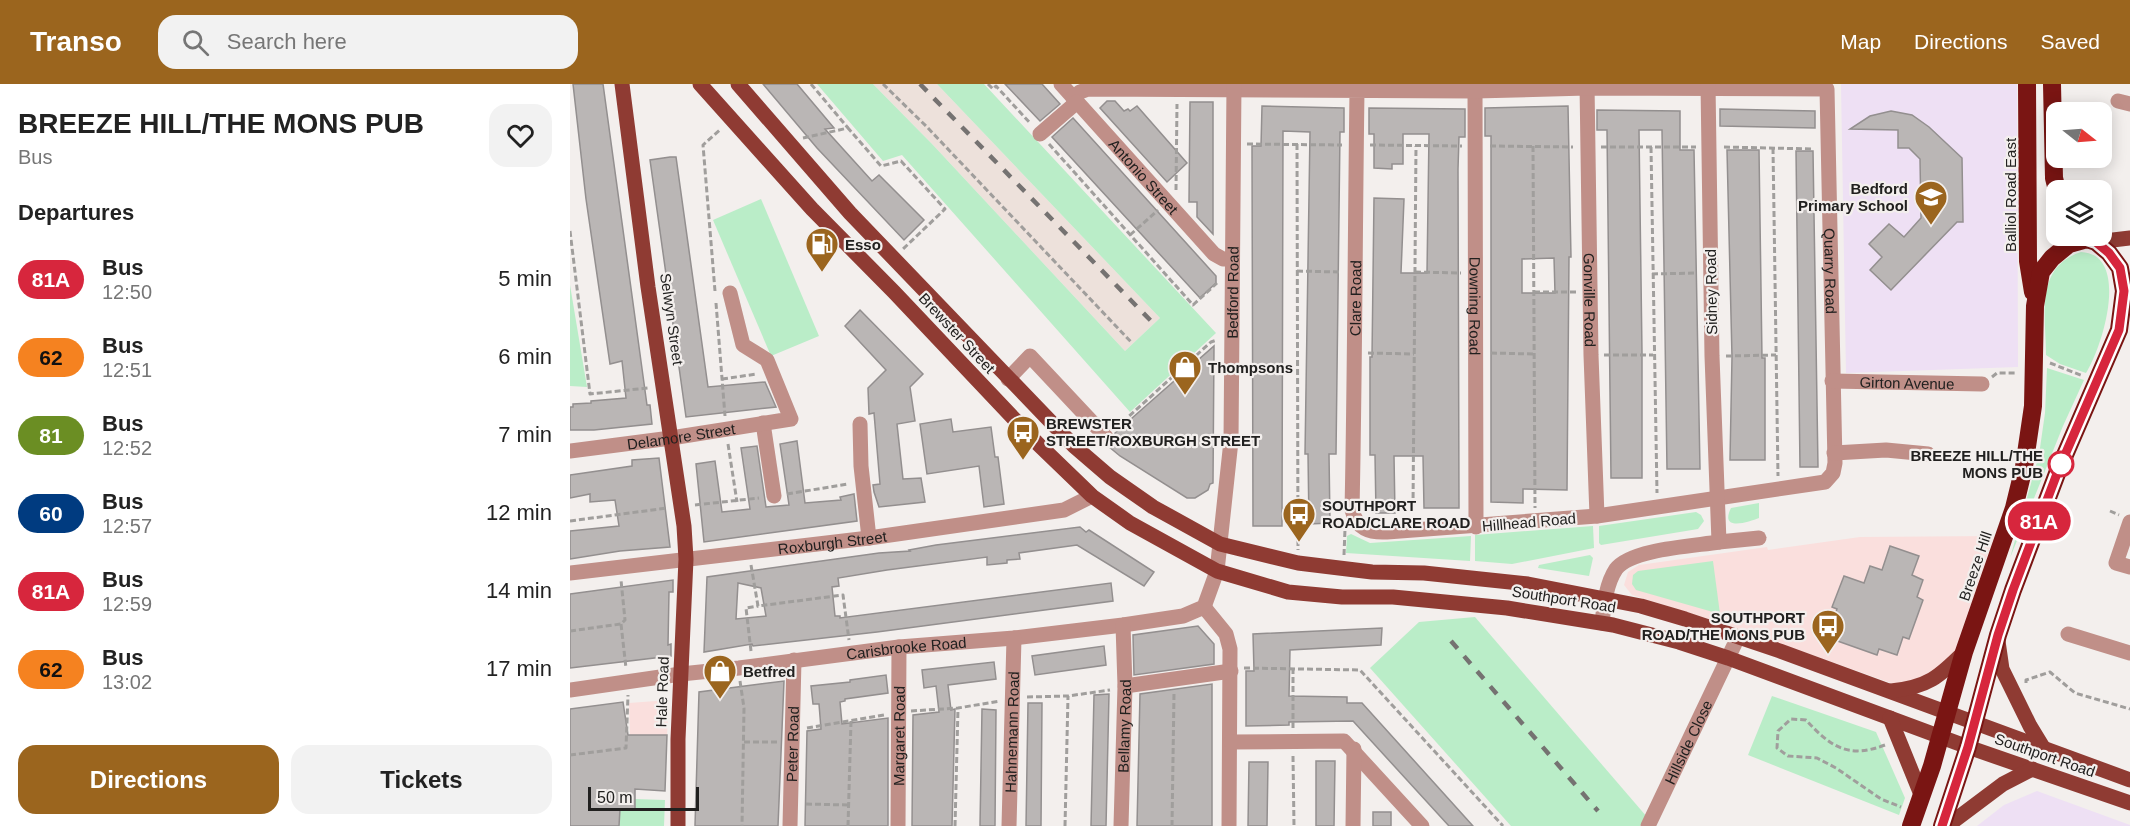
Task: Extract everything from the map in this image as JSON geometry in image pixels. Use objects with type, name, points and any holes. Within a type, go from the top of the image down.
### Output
[{"type":"highway","name":"Balliol Road East","points":[[2027,84],[2028,261],[2035,306]]},
{"type":"highway","points":[[2052,84],[2054,180]]},
{"type":"highway","name":"Breeze Hill","points":[[1916,812],[1964,652],[2014,508],[2024,467],[2033,406],[2035,306],[2041,273],[2052,258],[2066,246]]},
{"type":"highway","points":[[1944,826],[2013,590],[2058,471],[2096,381],[2125,322],[2124,291],[2120,268],[2109,253],[2099,246]]},
{"type":"main road","name":"Selwyn Street","points":[[622,84],[663,386],[682,506],[686,559]]},
{"type":"main road","name":"Brewster Street","points":[[700,84],[812,209],[902,300],[1036,442],[1092,496],[1130,523],[1217,571]]},
{"type":"main road","name":"Brewster Street","points":[[738,84],[787,142],[893,258],[1074,446],[1110,477],[1152,507],[1220,544]]},
{"type":"main road","name":"Breeze Hill","points":[[2112,238],[2130,238]]},
{"type":"main road","name":"Southport Road","points":[[1220,544],[1298,563],[1372,572],[1424,573],[1528,584],[1663,612],[1738,637],[2130,780]]},
{"type":"main road","name":"Hale Road","points":[[678,826],[686,559]]},
{"type":"main road","name":"Southport Road","points":[[1217,571],[1288,592],[1342,597],[1393,597],[1507,608],[1602,623],[1679,642],[2130,803]]},
{"type":"main road","points":[[1998,635],[2002,669],[2044,749]]},
{"type":"main road","points":[[1888,692],[1914,688],[1933,680],[1964,652]]},
{"type":"main road","points":[[1890,718],[1900,739],[1916,812]]},
{"type":"main road","points":[[1944,826],[2003,784],[2032,769]]},
{"type":"street","name":"Antonio Street","points":[[1060,84],[1214,254],[1233,264]]},
{"type":"street","points":[[1040,134],[1075,100],[1080,92],[1088,89],[1128,86],[1177,90],[1234,87],[1708,86]]},
{"type":"street","name":"Gonville Road","points":[[1587,86],[1591,354],[1597,516]]},
{"type":"street","name":"Quarry Road","points":[[1708,86],[1827,89],[1834,453]]},
{"type":"street","name":"Sidney Road","points":[[1708,86],[1712,356],[1717,499]]},
{"type":"street","name":"Bedford Road","points":[[1217,571],[1232,441],[1234,87]]},
{"type":"street","name":"Clare Road","points":[[1353,515],[1357,87]]},
{"type":"street","name":"Downing Road","points":[[1475,88],[1476,527]]},
{"type":"street","name":"Delamore Street","points":[[570,451],[791,419],[767,360],[743,345],[730,292]]},
{"type":"street","points":[[1008,379],[1030,356],[1106,437]]},
{"type":"street","name":"Girton Avenue","points":[[1832,381],[1982,384]]},
{"type":"street","points":[[763,423],[774,496]]},
{"type":"street","points":[[860,424],[862,482],[869,538]]},
{"type":"street","points":[[1834,453],[1886,450],[1928,454]]},
{"type":"street","name":"Hillhead Road","points":[[1353,515],[1362,527],[1373,532],[1476,527],[1597,516],[1825,482],[1833,473],[1834,453]]},
{"type":"street","name":"Roxburgh Street","points":[[570,573],[869,538],[1064,510],[1092,496]]},
{"type":"street","points":[[1717,499],[1719,542]]},
{"type":"street","points":[[2130,522],[2116,563],[2130,567]]},
{"type":"street","points":[[1602,623],[1605,599],[1612,576],[1618,567],[1632,557],[1643,553],[1759,538]]},
{"type":"street","points":[[1217,571],[1204,607],[1226,634],[1230,649],[1229,826]]},
{"type":"street","name":"Carisbrooke Road","points":[[570,690],[899,647],[1014,638],[1123,625],[1183,616],[1204,607]]},
{"type":"street","name":"Bellamy Road","points":[[1120,826],[1125,686],[1123,625]]},
{"type":"street","points":[[2068,634],[2130,653]]},
{"type":"street","name":"Hillside Close","points":[[1648,826],[1738,637]]},
{"type":"street","name":"Hahnemann Road","points":[[1009,826],[1014,638]]},
{"type":"street","name":"Margaret Road","points":[[898,826],[899,647]]},
{"type":"street","name":"Peter Road","points":[[790,826],[794,660]]},
{"type":"street","points":[[1125,686],[1231,670]]},
{"type":"street","points":[[1231,742],[1344,741],[1354,749],[1422,826]]},
{"type":"street","points":[[1353,826],[1354,749]]},
{"type":"path","points":[[812,84],[881,166],[901,161],[945,209],[893,258]]},
{"type":"path","points":[[883,84],[935,135],[1132,343]]},
{"type":"path","points":[[988,84],[993,89],[996,86],[1193,305],[1233,264]]},
{"type":"path","points":[[1131,235],[1176,191],[1177,90]]},
{"type":"path","points":[[787,142],[848,128]]},
{"type":"path","points":[[1233,144],[1828,149]]},
{"type":"path","points":[[1297,144],[1298,563]]},
{"type":"path","points":[[1413,507],[1416,146]]},
{"type":"path","points":[[1533,146],[1535,521]]},
{"type":"path","points":[[1651,147],[1657,508]]},
{"type":"path","points":[[1773,148],[1778,488]]},
{"type":"path","points":[[570,231],[590,394],[663,386]]},
{"type":"path","points":[[1297,271],[1356,272]]},
{"type":"path","points":[[1415,272],[1474,273]]},
{"type":"path","points":[[1652,274],[1711,273]]},
{"type":"path","points":[[1534,292],[1590,292]]},
{"type":"path","points":[[1106,437],[1211,342],[1233,335]]},
{"type":"path","points":[[1355,353],[1414,354]]},
{"type":"path","points":[[1474,353],[1534,354]]},
{"type":"path","points":[[1591,354],[1653,356]]},
{"type":"path","points":[[1712,356],[1776,355]]},
{"type":"path","points":[[1982,384],[1997,373],[2018,373],[2021,361],[2048,362],[2096,381]]},
{"type":"path","points":[[722,379],[762,373]]},
{"type":"path","points":[[570,521],[682,506],[737,502],[862,482]]},
{"type":"path","points":[[1343,568],[1344,530],[1353,515]]},
{"type":"path","points":[[749,552],[758,606]]},
{"type":"path","points":[[570,631],[621,624],[625,620],[620,566]]},
{"type":"path","points":[[742,826],[746,609],[843,595],[850,653]]},
{"type":"path","points":[[570,755],[626,748],[628,681],[621,624]]},
{"type":"path","points":[[1231,670],[1360,670],[1503,826]]},
{"type":"path","points":[[1293,670],[1294,826]]},
{"type":"path","points":[[2017,699],[2026,695],[2026,680],[2050,672],[2075,693],[2130,709]]},
{"type":"path","points":[[1172,826],[1174,678]]},
{"type":"path","points":[[744,742],[791,736],[851,720],[1030,697],[1068,696],[1109,691],[1125,686]]},
{"type":"path","points":[[1065,826],[1068,696]]},
{"type":"path","points":[[955,826],[958,708]]},
{"type":"path","points":[[1900,739],[1874,749],[1852,752],[1829,742],[1806,720],[1791,718],[1778,730],[1777,748],[1788,756],[1816,758],[1836,768],[1881,799],[1916,812]]},
{"type":"path","points":[[848,826],[851,720]]},
{"type":"path","points":[[790,804],[849,805]]},
{"type":"shaded area","points":[[873,84],[937,84],[1160,318],[1125,351]]},
{"type":"shaded area","name":"Bedford Primary School","points":[[1841,84],[2017,84],[2018,367],[1846,373]]},
{"type":"shaded area","points":[[1994,536],[1954,653],[1945,665],[1904,686],[1728,625],[1632,595],[1624,585],[1628,572],[1639,565],[1767,547],[1768,550],[1860,537]]},
{"type":"shaded area","points":[[669,700],[667,735],[630,735],[629,703]]},
{"type":"shaded area","points":[[2037,791],[2130,826],[1977,826],[2004,805]]},
{"type":"green space","points":[[817,84],[873,84],[1125,351],[1160,318],[937,84],[984,84],[1216,333],[1130,412],[902,155],[883,161]]},
{"type":"green space","points":[[761,199],[819,336],[771,356],[713,220]]},
{"type":"green space","points":[[2081,252],[2096,257],[2105,268],[2109,284],[2109,302],[2100,342],[2086,373],[2060,364],[2046,355],[2045,309],[2049,281],[2066,259]]},
{"type":"green space","points":[[570,285],[587,387],[570,386]]},
{"type":"green space","points":[[2047,368],[2084,380],[2010,558],[2039,455],[2045,413]]},
{"type":"green space","points":[[1759,503],[1759,518],[1737,523],[1729,520],[1728,515],[1731,508]]},
{"type":"green space","points":[[1696,512],[1704,521],[1698,529],[1601,545],[1599,543],[1599,526]]},
{"type":"green space","points":[[1593,526],[1594,548],[1512,564],[1475,561],[1475,535]]},
{"type":"green space","points":[[1351,534],[1370,543],[1471,536],[1470,561],[1346,553],[1347,536]]},
{"type":"green space","points":[[1590,555],[1593,558],[1589,576],[1538,568],[1539,565]]},
{"type":"green space","points":[[1713,561],[1720,614],[1636,590],[1632,584],[1633,575],[1638,571]]},
{"type":"green space","points":[[1475,617],[1647,817],[1640,826],[1511,826],[1370,668],[1419,622]]},
{"type":"green space","points":[[1772,696],[1876,732],[1905,798],[1899,815],[1748,755]]},
{"type":"green space","points":[[635,799],[665,800],[664,826],[619,826],[620,809],[635,809]]},
{"type":"building","points":[[573,84],[603,84],[647,405],[650,405],[652,424],[570,430],[570,407],[573,407],[573,404],[626,398],[622,361],[610,364],[586,199]]},
{"type":"building","points":[[763,84],[797,84],[834,128],[825,129],[872,181],[879,175],[924,220],[904,240],[817,148]]},
{"type":"building","points":[[1005,84],[1042,84],[1060,104],[1040,121]]},
{"type":"building","points":[[1107,101],[1115,101],[1124,111],[1128,109],[1130,111],[1137,106],[1187,163],[1167,182],[1100,108]]},
{"type":"building","points":[[1190,102],[1213,102],[1213,234],[1197,217],[1197,202],[1189,202]]},
{"type":"building","points":[[1262,106],[1344,108],[1344,132],[1340,132],[1336,454],[1329,454],[1330,523],[1309,524],[1308,454],[1305,454],[1310,132],[1283,131],[1282,526],[1253,526],[1252,146],[1261,146]]},
{"type":"building","points":[[1568,106],[1571,257],[1569,257],[1567,490],[1523,489],[1523,503],[1491,502],[1491,136],[1485,136],[1485,108]],"holes":[[[1554,258],[1555,293],[1522,293],[1522,259]]]},
{"type":"building","points":[[1369,108],[1465,109],[1465,137],[1459,137],[1458,169],[1459,508],[1424,508],[1423,456],[1394,456],[1395,513],[1376,513],[1375,455],[1370,455],[1374,198],[1404,199],[1401,273],[1427,273],[1429,134],[1403,134],[1403,164],[1392,164],[1392,169],[1374,168],[1374,134],[1369,134]]},
{"type":"building","points":[[1720,109],[1815,111],[1815,128],[1720,126]]},
{"type":"building","points":[[1597,110],[1680,111],[1680,150],[1694,150],[1700,469],[1667,469],[1662,130],[1639,130],[1642,478],[1611,478],[1607,130],[1597,130]]},
{"type":"building","points":[[1891,111],[1912,115],[1929,127],[1962,158],[1963,222],[1957,222],[1891,290],[1870,270],[1882,257],[1869,244],[1889,224],[1904,237],[1921,218],[1920,159],[1909,148],[1898,148],[1898,130],[1850,129],[1870,116]]},
{"type":"building","points":[[1073,118],[1216,276],[1216,283],[1200,298],[1052,137]]},
{"type":"building","points":[[1727,150],[1759,150],[1762,358],[1765,358],[1765,460],[1730,460],[1732,357]]},
{"type":"building","points":[[1796,151],[1813,151],[1818,467],[1800,467]]},
{"type":"building","points":[[676,157],[708,387],[765,382],[776,407],[686,417],[650,160]]},
{"type":"building","points":[[860,310],[923,374],[910,387],[915,421],[897,424],[903,479],[921,478],[925,502],[879,507],[873,485],[880,484],[874,413],[869,414],[868,388],[886,370],[845,326]]},
{"type":"building","name":"Thompsons","points":[[1214,346],[1213,483],[1210,484],[1208,490],[1195,498],[1187,498],[1108,446],[1115,440],[1115,433]]},
{"type":"building","points":[[951,419],[953,432],[991,427],[995,457],[998,457],[1004,504],[984,507],[979,466],[927,474],[920,424]]},
{"type":"building","points":[[797,441],[805,503],[841,500],[840,497],[854,494],[857,521],[704,542],[696,464],[715,461],[722,512],[750,509],[741,448],[757,446],[766,507],[789,505],[780,444]]},
{"type":"building","points":[[659,458],[670,547],[620,551],[570,559],[570,531],[619,526],[615,500],[590,502],[590,494],[570,498],[570,475],[632,466],[632,460]]},
{"type":"building","points":[[1080,527],[1086,532],[1089,530],[1154,572],[1144,586],[1077,545],[1019,553],[1020,559],[1007,560],[1007,563],[987,565],[987,557],[838,578],[839,586],[832,587],[835,616],[840,616],[840,618],[1111,583],[1113,601],[877,632],[753,646],[752,644],[704,652],[707,577],[879,553],[910,551],[936,545]],"holes":[[[738,583],[761,588],[766,616],[736,619]]]},
{"type":"building","points":[[1890,546],[1919,556],[1912,575],[1923,580],[1917,597],[1923,600],[1909,639],[1903,637],[1897,655],[1879,649],[1877,655],[1829,638],[1831,631],[1829,631],[1837,609],[1832,607],[1844,576],[1864,583],[1870,566],[1882,570]]},
{"type":"building","points":[[673,580],[673,592],[669,592],[668,645],[671,644],[671,656],[570,668],[570,594]]},
{"type":"building","points":[[1198,626],[1214,644],[1214,664],[1134,675],[1133,635]]},
{"type":"building","points":[[1382,628],[1381,645],[1290,650],[1289,696],[1347,697],[1347,703],[1362,703],[1473,826],[1449,826],[1353,721],[1289,722],[1289,725],[1246,726],[1246,671],[1254,671],[1253,634]]},
{"type":"building","points":[[1104,646],[1106,665],[1035,675],[1032,656]]},
{"type":"building","points":[[994,662],[996,679],[948,685],[951,710],[955,709],[952,826],[912,826],[913,715],[939,712],[936,686],[924,688],[922,670]]},
{"type":"building","points":[[886,675],[888,693],[845,699],[840,702],[842,724],[888,718],[888,826],[805,826],[807,731],[821,729],[819,704],[813,704],[811,686]]},
{"type":"building","points":[[784,681],[778,826],[695,826],[699,692]]},
{"type":"building","points":[[1212,684],[1212,826],[1137,826],[1140,694]]},
{"type":"building","points":[[1109,694],[1106,826],[1091,826],[1094,695]]},
{"type":"building","points":[[623,702],[628,735],[667,735],[665,791],[635,789],[635,809],[620,809],[619,826],[570,826],[570,709]]},
{"type":"building","points":[[1028,703],[1042,703],[1041,826],[1026,826]]},
{"type":"building","points":[[982,709],[996,710],[995,826],[980,826]]},
{"type":"building","points":[[1316,761],[1335,761],[1334,826],[1316,826]]},
{"type":"building","points":[[1249,762],[1268,762],[1267,826],[1248,826]]},
{"type":"building","points":[[1373,812],[1391,812],[1391,826],[1373,826]]},
{"type":"railway","points":[[920,84],[1154,324]]},
{"type":"railway","points":[[1451,641],[1598,811]]},
{"type":"bus line","name":"81A","points":[[1942,826],[1968,747],[1998,635],[2013,590],[2084,407],[2119,330],[2124,291],[2120,268],[2101,246]]},
{"type":"place","name":"Bedford Primary School","points":[[1931,226]]},
{"type":"place","name":"Esso","points":[[822,273]]},
{"type":"place","name":"Thompsons","points":[[1185,396]]},
{"type":"place","name":"BREWSTER STREET/ROXBURGH STREET","points":[[1023,461]]},
{"type":"place","name":"BREEZE HILL/THE MONS PUB","points":[[2061,464]]},
{"type":"place","name":"SOUTHPORT ROAD/CLARE ROAD","points":[[1299,543]]},
{"type":"place","name":"SOUTHPORT ROAD/THE MONS PUB","points":[[1828,655]]},
{"type":"place","name":"Betfred","points":[[720,700]]}]
